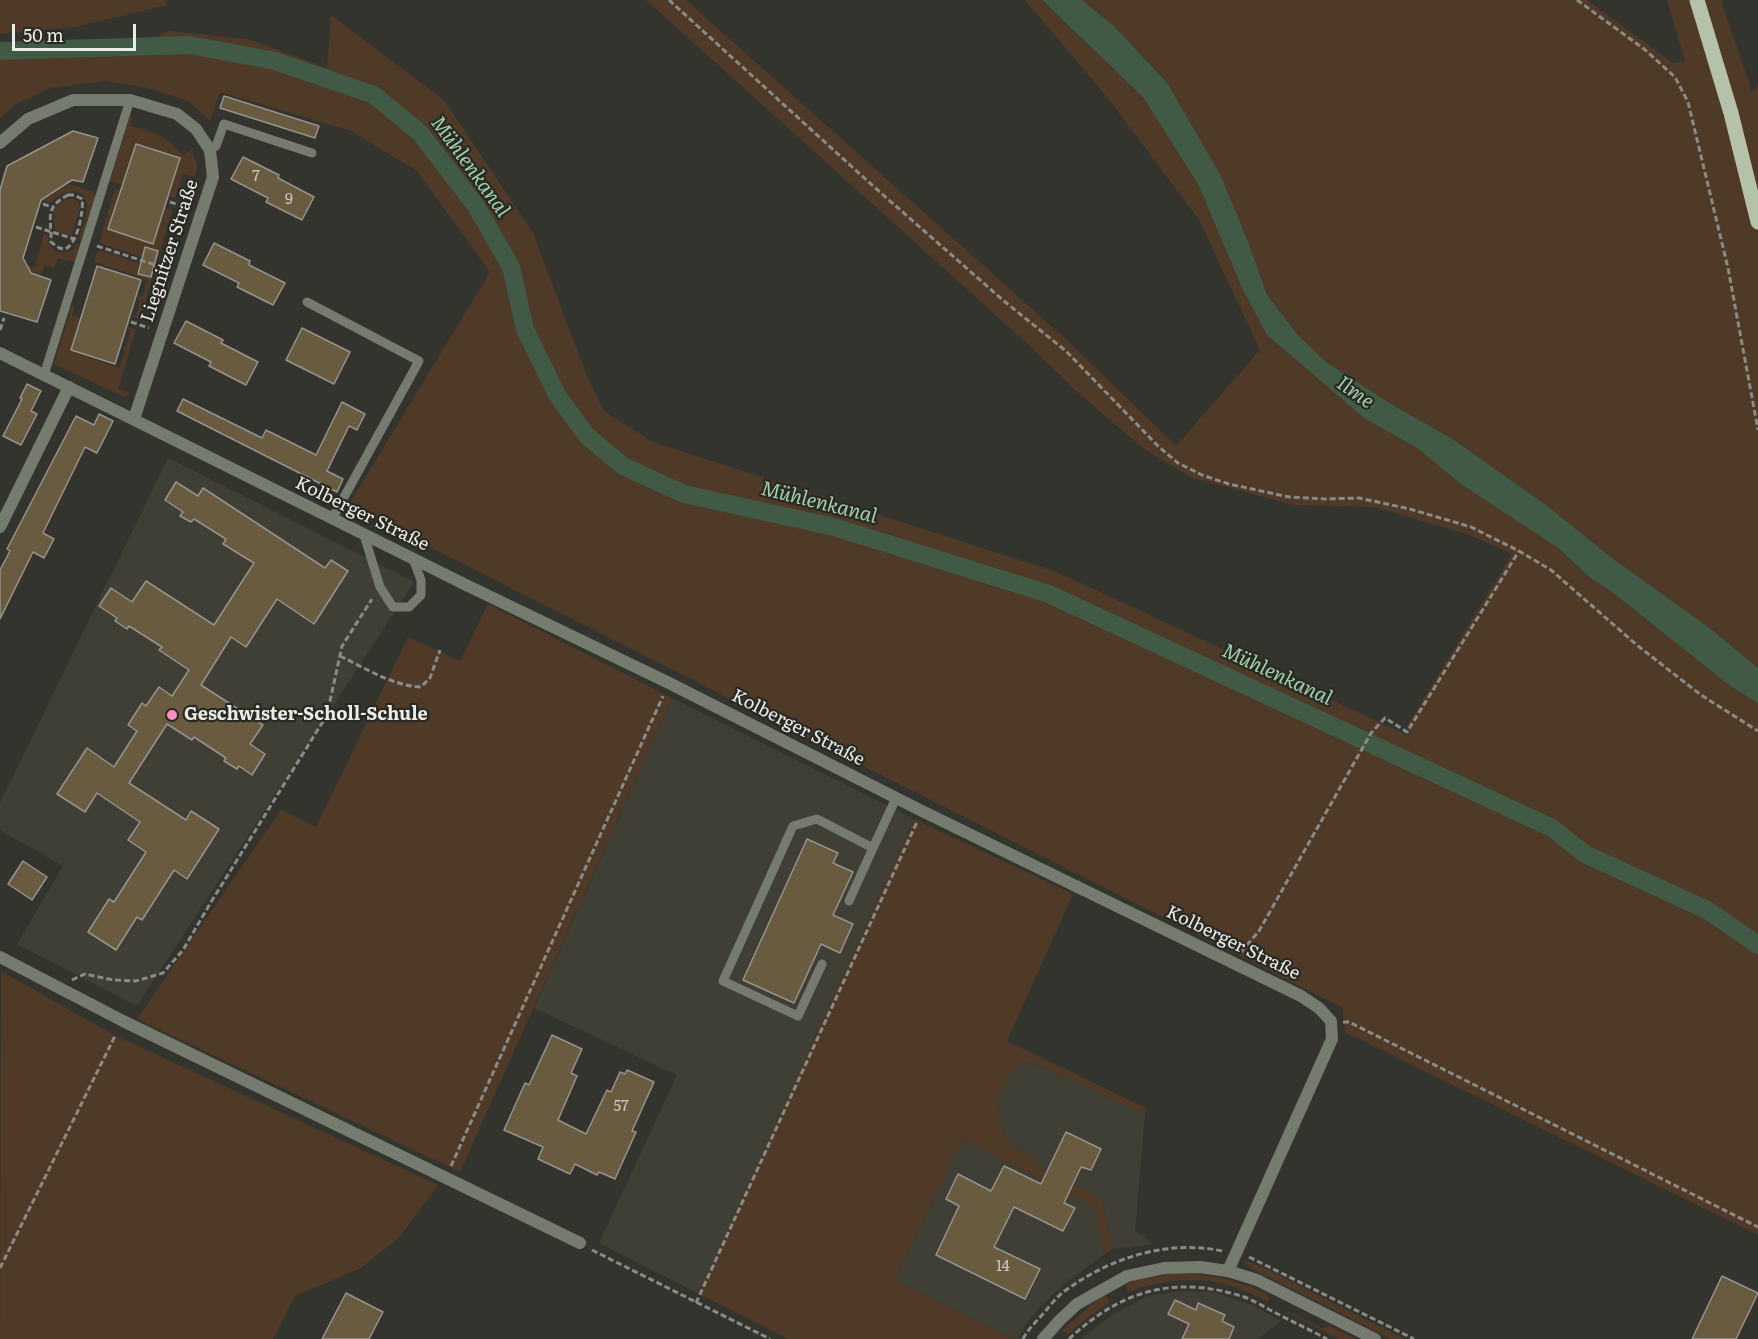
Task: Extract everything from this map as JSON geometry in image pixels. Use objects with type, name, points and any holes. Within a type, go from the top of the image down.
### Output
[{"type":"main road","points":[[1697,0],[1731,113],[1758,222]]},
{"type":"street","points":[[0,143],[28,119],[73,100],[130,100],[177,114],[196,129],[210,150]]},
{"type":"street","name":"Liegnitzer Straße","points":[[134,419],[213,177],[210,150]]},
{"type":"street","name":"Kolberger Straße","points":[[0,353],[364,535],[669,682],[922,811],[1301,996],[1319,1008],[1331,1021]]},
{"type":"street","points":[[0,527],[69,387]]},
{"type":"street","points":[[1,957],[123,1021],[580,1243]]},
{"type":"street","points":[[1228,1271],[1332,1039],[1331,1021]]},
{"type":"street","points":[[1043,1339],[1077,1304],[1127,1276],[1164,1268],[1200,1267],[1228,1271],[1257,1280],[1375,1339]]},
{"type":"lane","points":[[44,375],[130,100]]},
{"type":"lane","points":[[210,150],[216,146],[224,124],[312,153]]},
{"type":"lane","points":[[307,302],[419,361],[332,519]]},
{"type":"lane","points":[[364,535],[380,587],[393,607],[409,608],[421,595],[421,580],[413,559]]},
{"type":"lane","points":[[849,901],[896,798]]},
{"type":"lane","points":[[822,964],[798,1016],[723,981],[793,826],[817,819],[873,848]]},
{"type":"path","points":[[669,0],[873,186],[1004,301],[1065,351],[1158,446],[1178,463],[1202,475],[1229,484],[1289,497],[1359,498],[1410,509],[1471,527],[1551,570],[1638,646],[1701,696],[1758,731]]},
{"type":"path","points":[[1577,0],[1644,48],[1675,77],[1688,102],[1728,268],[1758,430]]},
{"type":"path","points":[[68,195],[82,199],[84,207],[70,246],[63,249],[51,242],[51,232],[50,214],[58,200],[68,195]]},
{"type":"path","points":[[170,202],[201,212]]},
{"type":"path","points":[[43,204],[52,207]]},
{"type":"path","points":[[36,227],[181,273]]},
{"type":"path","points":[[0,330],[4,318]]},
{"type":"path","points":[[131,322],[162,332]]},
{"type":"path","points":[[1232,963],[1259,931],[1371,733],[1385,718],[1407,732],[1519,551]]},
{"type":"path","points":[[58,987],[85,974],[113,980],[136,981],[163,973],[183,950],[327,715],[342,646],[380,587]]},
{"type":"path","points":[[340,656],[409,686],[421,687],[430,678],[440,650]]},
{"type":"path","points":[[445,1178],[669,682]]},
{"type":"path","points":[[696,1303],[922,811]]},
{"type":"path","points":[[0,1268],[123,1021]]},
{"type":"path","points":[[1331,1021],[1349,1022],[1758,1227]]},
{"type":"path","points":[[580,1243],[770,1339]]},
{"type":"path","points":[[1069,1339],[1092,1319],[1122,1300],[1143,1293],[1172,1288],[1209,1288],[1244,1296],[1327,1339]]},
{"type":"shaded area","points":[[0,0],[165,0],[167,5],[75,27],[0,34]]},
{"type":"shaded area","points":[[646,0],[686,0],[1068,341],[1176,446],[1260,350],[1199,220],[1110,101],[1025,0],[1042,0],[1143,97],[1199,186],[1242,288],[1267,335],[1364,418],[1417,448],[1461,484],[1561,550],[1588,576],[1612,592],[1729,685],[1758,703],[1758,1235],[1345,1032],[1343,1008],[348,506],[490,272],[417,171],[351,131],[220,92],[210,121],[188,101],[148,88],[106,81],[51,88],[13,106],[0,119],[0,49],[149,41],[168,31],[248,39],[327,68],[331,15],[444,100],[533,233],[587,376],[604,411],[653,442],[1057,572],[1409,736],[1407,726],[1512,554],[1467,534],[1374,507],[1293,505],[1190,477],[1141,447],[1075,390],[1030,346]]},
{"type":"shaded area","points":[[1082,0],[1587,0],[1673,63],[1685,61],[1667,0],[1721,0],[1752,92],[1758,85],[1758,668],[1711,629],[1612,558],[1546,505],[1451,438],[1391,404],[1325,361],[1298,335],[1267,295],[1221,176],[1168,84],[1115,27]]},
{"type":"shaded area","points":[[131,114],[130,126],[159,136],[182,155],[192,150],[197,164],[195,177],[183,174],[175,198],[169,197],[181,157],[136,143],[122,185],[110,181]]},
{"type":"shaded area","points":[[69,184],[96,193],[82,238],[79,238],[86,217],[87,205],[81,194],[65,193],[50,203],[43,200]]},
{"type":"shaded area","points":[[115,189],[119,190],[108,229],[154,244],[165,208],[173,209],[160,251],[146,247],[142,257],[99,243]]},
{"type":"shaded area","points":[[68,199],[78,202],[80,208],[72,236],[55,231],[55,208]]},
{"type":"shaded area","points":[[44,234],[48,235],[49,245],[57,252],[73,250],[76,243],[79,244],[74,262],[58,258],[54,268],[45,265],[41,274],[32,272],[28,266],[35,267]]},
{"type":"shaded area","points":[[98,250],[139,263],[137,274],[152,278],[140,319],[132,315],[136,316],[140,301],[137,299],[139,295],[142,296],[147,280],[94,262]]},
{"type":"shaded area","points":[[72,305],[75,307],[72,315],[80,318],[70,351],[119,368],[125,351],[124,346],[126,346],[131,330],[128,329],[129,327],[136,329],[118,389],[129,393],[127,396],[124,397],[54,364]]},
{"type":"shaded area","points":[[168,458],[414,582],[137,1006],[17,944],[63,866],[0,830],[0,803]]},
{"type":"shaded area","points":[[488,604],[672,698],[460,1172],[137,1019],[281,810],[316,827],[408,637],[460,661]]},
{"type":"shaded area","points":[[672,698],[914,819],[699,1294],[599,1243],[677,1075],[534,1008]]},
{"type":"shaded area","points":[[914,819],[1073,894],[1007,1041],[1146,1108],[1145,1114],[1033,1063],[1020,1064],[1012,1072],[999,1093],[997,1116],[1007,1140],[1035,1159],[1043,1171],[1102,1199],[1113,1249],[1105,1254],[1094,1207],[962,1139],[895,1280],[1013,1339],[788,1339],[699,1294]]},
{"type":"shaded area","points":[[1,971],[112,1034],[438,1185],[399,1238],[359,1269],[295,1296],[273,1339],[0,1339]]},
{"type":"shaded area","points":[[1033,1063],[1145,1114],[1135,1231],[1154,1244],[1113,1249],[1102,1199],[1042,1171],[1035,1159],[1007,1140],[997,1116],[999,1093],[1020,1064]]},
{"type":"shaded area","points":[[962,1139],[1095,1207],[1105,1254],[1060,1287],[1028,1320],[1018,1339],[1013,1339],[895,1280]]},
{"type":"shaded area","points":[[1243,1260],[1263,1267],[1405,1339],[1391,1339],[1250,1268]]},
{"type":"shaded area","points":[[1162,1273],[1228,1279],[1267,1294],[1269,1302],[1230,1285],[1194,1280],[1172,1281],[1128,1292],[1126,1284],[1139,1278]]},
{"type":"shaded area","points":[[1182,1291],[1212,1292],[1253,1305],[1281,1321],[1258,1339],[1081,1339],[1112,1315],[1147,1296]]},
{"type":"shaded area","points":[[1105,1293],[1110,1302],[1068,1335],[1062,1330]]},
{"type":"shaded area","points":[[1286,1311],[1322,1328],[1330,1326],[1356,1339],[1339,1339]]},
{"type":"water","name":"Ilme","points":[[1042,0],[1082,0],[1115,27],[1168,84],[1221,176],[1267,295],[1298,335],[1325,361],[1391,404],[1451,438],[1546,505],[1612,558],[1711,629],[1758,668],[1758,703],[1729,685],[1612,592],[1588,576],[1561,550],[1461,484],[1417,448],[1364,418],[1267,335],[1242,288],[1199,186],[1143,97]]},
{"type":"building","points":[[224,96],[319,126],[315,138],[220,108]]},
{"type":"building","points":[[73,131],[98,138],[83,182],[72,180],[41,200],[23,258],[31,273],[51,280],[37,322],[0,311],[0,190],[7,166]]},
{"type":"building","points":[[136,144],[180,158],[153,244],[108,229]]},
{"type":"building","points":[[243,157],[279,175],[278,178],[314,197],[302,220],[266,202],[268,198],[231,179]]},
{"type":"building","points":[[214,243],[250,261],[249,265],[285,283],[273,305],[237,287],[239,283],[203,265]]},
{"type":"building","points":[[145,247],[158,251],[151,277],[138,274]]},
{"type":"building","points":[[97,266],[141,280],[115,364],[71,350]]},
{"type":"building","points":[[186,321],[258,362],[246,385],[209,366],[211,362],[174,343]]},
{"type":"building","points":[[302,328],[350,352],[334,384],[286,360]]},
{"type":"building","points":[[27,384],[41,391],[31,411],[37,414],[21,445],[3,436]]},
{"type":"building","points":[[183,399],[262,438],[266,430],[316,455],[342,402],[365,414],[357,430],[349,426],[327,471],[343,479],[337,492],[177,411]]},
{"type":"building","points":[[99,414],[113,421],[97,453],[85,447],[43,533],[54,539],[44,558],[33,552],[0,619],[0,570],[10,551],[7,549],[76,416],[94,425]]},
{"type":"building","name":"Geschwister-Scholl-Schule","points":[[176,482],[198,496],[203,488],[325,568],[331,560],[348,571],[314,624],[277,599],[246,647],[231,637],[201,685],[263,725],[250,744],[265,754],[252,775],[239,766],[237,769],[224,761],[226,758],[194,737],[192,740],[167,724],[129,783],[186,820],[191,811],[219,829],[187,879],[174,870],[142,920],[137,917],[116,950],[88,932],[109,899],[114,902],[146,852],[128,840],[140,822],[97,793],[85,812],[57,794],[87,748],[114,767],[137,731],[128,725],[142,703],[146,706],[159,687],[172,696],[189,670],[159,650],[162,647],[129,626],[127,629],[115,621],[117,618],[99,606],[111,588],[132,602],[146,581],[214,625],[254,563],[223,544],[226,539],[194,519],[191,522],[180,516],[183,512],[165,500]]},
{"type":"building","points":[[807,839],[838,853],[833,863],[853,872],[833,915],[853,924],[840,953],[821,944],[794,1003],[743,980]]},
{"type":"building","points":[[23,861],[47,877],[32,900],[8,884]]},
{"type":"building","points":[[552,1035],[582,1049],[571,1073],[577,1076],[558,1120],[586,1134],[607,1090],[611,1092],[620,1072],[625,1074],[627,1070],[654,1082],[632,1131],[636,1132],[615,1179],[599,1172],[597,1175],[575,1164],[570,1174],[538,1159],[543,1147],[504,1130],[525,1083],[529,1085]]},
{"type":"building","points":[[1066,1132],[1101,1149],[1091,1170],[1081,1167],[1064,1203],[1075,1208],[1063,1231],[1014,1207],[994,1247],[1040,1269],[1025,1299],[936,1255],[959,1206],[946,1199],[958,1174],[991,1191],[1004,1166],[1041,1184]]},
{"type":"building","points":[[1722,1276],[1758,1293],[1749,1312],[1736,1339],[1692,1339]]},
{"type":"building","points":[[346,1293],[383,1312],[369,1339],[322,1339]]},
{"type":"building","points":[[1175,1300],[1196,1310],[1198,1303],[1225,1315],[1222,1321],[1234,1327],[1229,1339],[1182,1339],[1189,1324],[1168,1314]]},
{"type":"waterway","name":"Mühlenkanal","points":[[0,51],[190,45],[275,61],[374,95],[420,133],[476,206],[511,267],[525,329],[557,395],[587,436],[623,466],[684,494],[834,527],[1049,594],[1552,828],[1585,854],[1707,910],[1758,945]]},
{"type":"place","name":"Geschwister-Scholl-Schule","points":[[172,715]]}]
